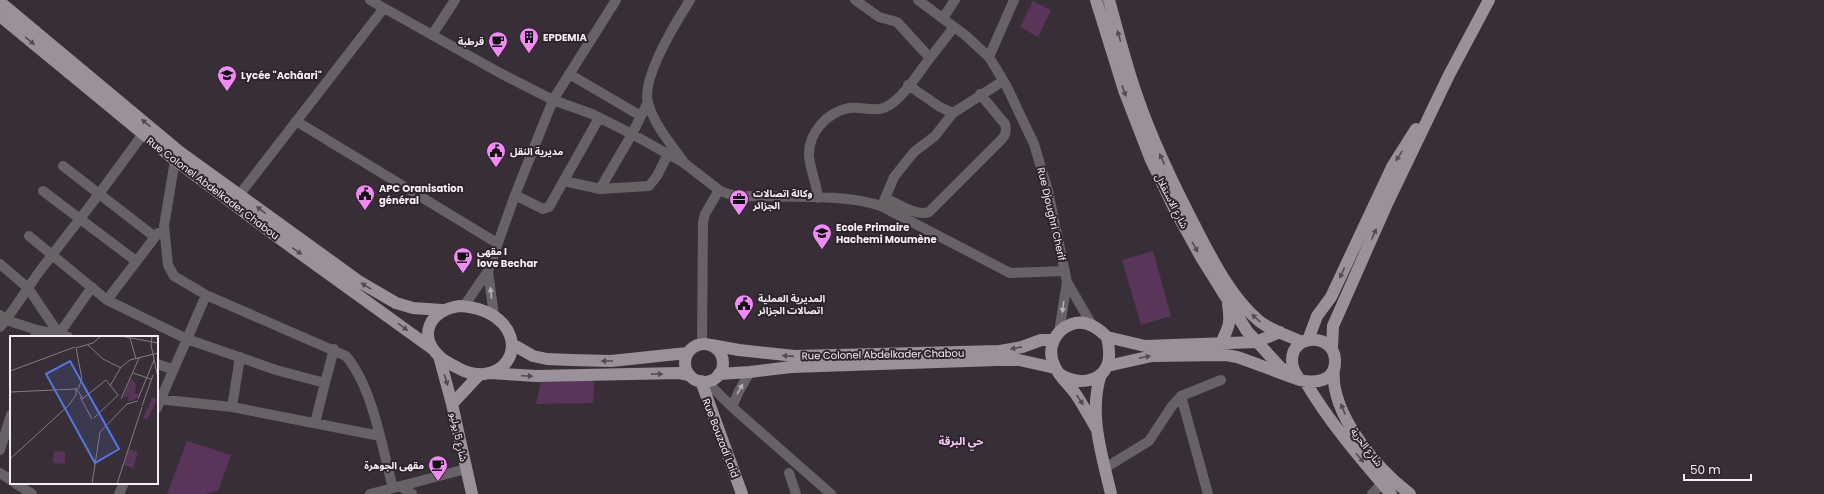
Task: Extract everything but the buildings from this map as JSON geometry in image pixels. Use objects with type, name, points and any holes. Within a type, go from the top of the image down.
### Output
[{"type":"main road","name":"شارع الاستقلال","points":[[1096,0],[1124,90],[1151,160],[1174,208],[1228,301],[1256,342],[1281,368],[1300,378]]},
{"type":"main road","name":"شارع الاستقلال","points":[[1109,0],[1136,95],[1183,204],[1205,245],[1237,298],[1260,322],[1280,332],[1306,341]]},
{"type":"main road","points":[[1058,371],[1072,380],[1085,381],[1094,379],[1104,370],[1152,356],[1211,354],[1238,357],[1310,382],[1322,381],[1332,373],[1336,361],[1332,348],[1333,326],[1386,206],[1449,75],[1488,0]]},
{"type":"main road","name":"Rue Colonel Abdelkader Chabou","points":[[0,2],[178,156],[276,236],[436,353]]},
{"type":"main road","name":"Rue Colonel Abdelkader Chabou","points":[[0,16],[143,134],[240,194],[318,253],[385,298],[396,304],[413,308],[442,310]]},
{"type":"main road","points":[[1306,341],[1317,316],[1331,297],[1392,167],[1449,75]]},
{"type":"main road","points":[[1220,343],[1228,331],[1230,323],[1228,301]]},
{"type":"main road","points":[[484,374],[504,365],[511,353],[512,344],[510,334],[506,327],[494,316],[477,308],[464,306],[442,310],[436,315],[428,330],[429,340],[436,353],[464,371],[484,374],[536,376],[679,373],[704,381],[714,379],[720,374],[723,366],[722,357],[718,350],[706,344],[693,347],[687,353],[685,364],[689,375]]},
{"type":"main road","points":[[1096,428],[1084,406],[1058,371],[1052,359],[1051,350],[1056,336],[1066,326],[1075,323],[1092,325],[1107,337],[1145,346],[1256,342],[1280,332]]},
{"type":"main road","name":"Rue Colonel Abdelkader Chabou","points":[[706,344],[759,353],[795,356],[1000,351],[1022,347],[1056,336]]},
{"type":"main road","points":[[1107,337],[1110,356],[1096,396],[1096,428],[1110,494]]},
{"type":"main road","points":[[1300,378],[1292,365],[1292,356],[1296,348],[1306,341],[1321,340],[1332,348]]},
{"type":"main road","points":[[512,344],[533,356],[546,359],[611,361],[687,353]]},
{"type":"main road","name":"شارع 5 يوليو","points":[[436,353],[452,404],[472,494]]},
{"type":"main road","name":"Rue Colonel Abdelkader Chabou","points":[[720,374],[791,367],[997,360],[1018,360],[1058,371]]},
{"type":"main road","name":"شارع الحرية","points":[[1334,368],[1333,380],[1339,400],[1354,432],[1397,485],[1410,494]]},
{"type":"main road","name":"شارع 5 يوليو","points":[[452,404],[484,374]]},
{"type":"main road","name":"شارع الحرية","points":[[1300,378],[1318,405],[1356,454],[1391,494]]},
{"type":"main road","name":"Rue Bouzadi Laid","points":[[704,381],[742,494]]},
{"type":"street","points":[[370,0],[500,74],[553,100],[599,118],[632,134],[684,163],[719,190],[734,195],[883,202],[918,213],[924,214],[929,212],[1005,136],[1007,129],[1005,124],[980,94]]},
{"type":"street","points":[[432,35],[455,0]]},
{"type":"street","points":[[464,306],[488,270],[515,195],[553,100],[616,0]]},
{"type":"street","points":[[684,163],[654,118],[648,102],[649,82],[655,64],[672,30],[690,0]]},
{"type":"street","points":[[855,0],[879,17],[897,22],[930,58]]},
{"type":"street","name":"Rue Djoughri Cherif","points":[[918,0],[965,35],[989,57],[1003,81],[1020,114],[1036,151],[1048,191],[1067,282]]},
{"type":"street","points":[[943,18],[955,0]]},
{"type":"street","points":[[989,57],[1014,0]]},
{"type":"street","points":[[240,194],[384,8]]},
{"type":"street","points":[[818,198],[809,155],[812,141],[822,121],[830,115],[848,108],[879,110],[888,106],[896,100],[954,27]]},
{"type":"street","points":[[569,74],[641,116]]},
{"type":"street","points":[[883,202],[894,178],[914,152],[935,136],[953,113],[980,94],[1003,81]]},
{"type":"street","points":[[908,85],[940,107],[953,113]]},
{"type":"street","points":[[600,189],[632,134],[648,102]]},
{"type":"street","points":[[515,195],[543,209],[549,207],[599,118]]},
{"type":"street","points":[[296,121],[497,243]]},
{"type":"street","points":[[63,336],[36,333],[2,321],[143,134]]},
{"type":"street","points":[[564,181],[600,189],[649,186],[657,176],[668,154]]},
{"type":"street","points":[[178,156],[164,226],[168,265],[174,276],[206,295],[273,325],[334,349],[346,356],[356,367],[367,394],[396,487],[412,494]]},
{"type":"street","points":[[63,166],[154,237]]},
{"type":"street","points":[[43,190],[136,261]]},
{"type":"street","points":[[706,344],[703,222],[705,214],[719,190]]},
{"type":"street","points":[[883,202],[1010,273],[1065,271]]},
{"type":"street","points":[[107,300],[154,237],[164,226]]},
{"type":"street","points":[[29,236],[107,300],[187,339],[240,356],[276,370],[325,382]]},
{"type":"street","points":[[0,264],[28,288],[63,336]]},
{"type":"street","points":[[488,270],[494,316]]},
{"type":"street","points":[[1067,282],[1092,325]]},
{"type":"street","points":[[1056,336],[1067,282]]},
{"type":"street","points":[[63,336],[92,287]]},
{"type":"street","points":[[206,295],[158,402],[232,407],[380,436]]},
{"type":"street","points":[[315,423],[334,349]]},
{"type":"street","points":[[232,407],[240,356]]},
{"type":"street","points":[[158,364],[172,369]]},
{"type":"street","points":[[732,407],[750,372]]},
{"type":"street","points":[[1105,468],[1149,441],[1172,406],[1181,396],[1192,390],[1221,380]]},
{"type":"street","points":[[704,381],[831,494]]},
{"type":"street","points":[[1181,396],[1208,494]]},
{"type":"street","points":[[0,450],[10,418]]},
{"type":"street","points":[[370,494],[444,476],[466,469]]},
{"type":"street","points":[[0,473],[10,479]]},
{"type":"street","points":[[789,473],[796,494]]},
{"type":"street","points":[[1372,494],[1382,483]]},
{"type":"street","points":[[17,484],[32,494]]},
{"type":"street","points":[[119,494],[124,484]]},
{"type":"shaded area","points":[[1033,1],[1051,10],[1038,37],[1020,27]]},
{"type":"shaded area","points":[[1153,251],[1171,316],[1141,325],[1122,260]]},
{"type":"shaded area","points":[[595,375],[593,403],[536,404],[542,376]]},
{"type":"shaded area","points":[[187,441],[231,455],[218,491],[205,494],[167,494]]},
{"type":"place","name":"EPDEMIA","points":[[529,54]]},
{"type":"place","name":"قرطبة","points":[[498,58]]},
{"type":"place","name":"Lycée \"Achâari\"","points":[[227,92]]},
{"type":"place","name":"مديرية النقل","points":[[496,168]]},
{"type":"place","name":"APC Oranisation général","points":[[365,211]]},
{"type":"place","name":"وكالة اتصالات الجزائر","points":[[739,216]]},
{"type":"place","name":"Ecole Primaire Hachemi Moumène","points":[[822,250]]},
{"type":"place","name":"مقهى I love Bechar","points":[[463,274]]},
{"type":"place","name":"المديرية العملية اتصالات الجزائر","points":[[744,321]]},
{"type":"place","name":"مقهى الجوهرة","points":[[438,482]]},
{"type":"district","name":"حي البرقة","points":[[961,441]]}]
